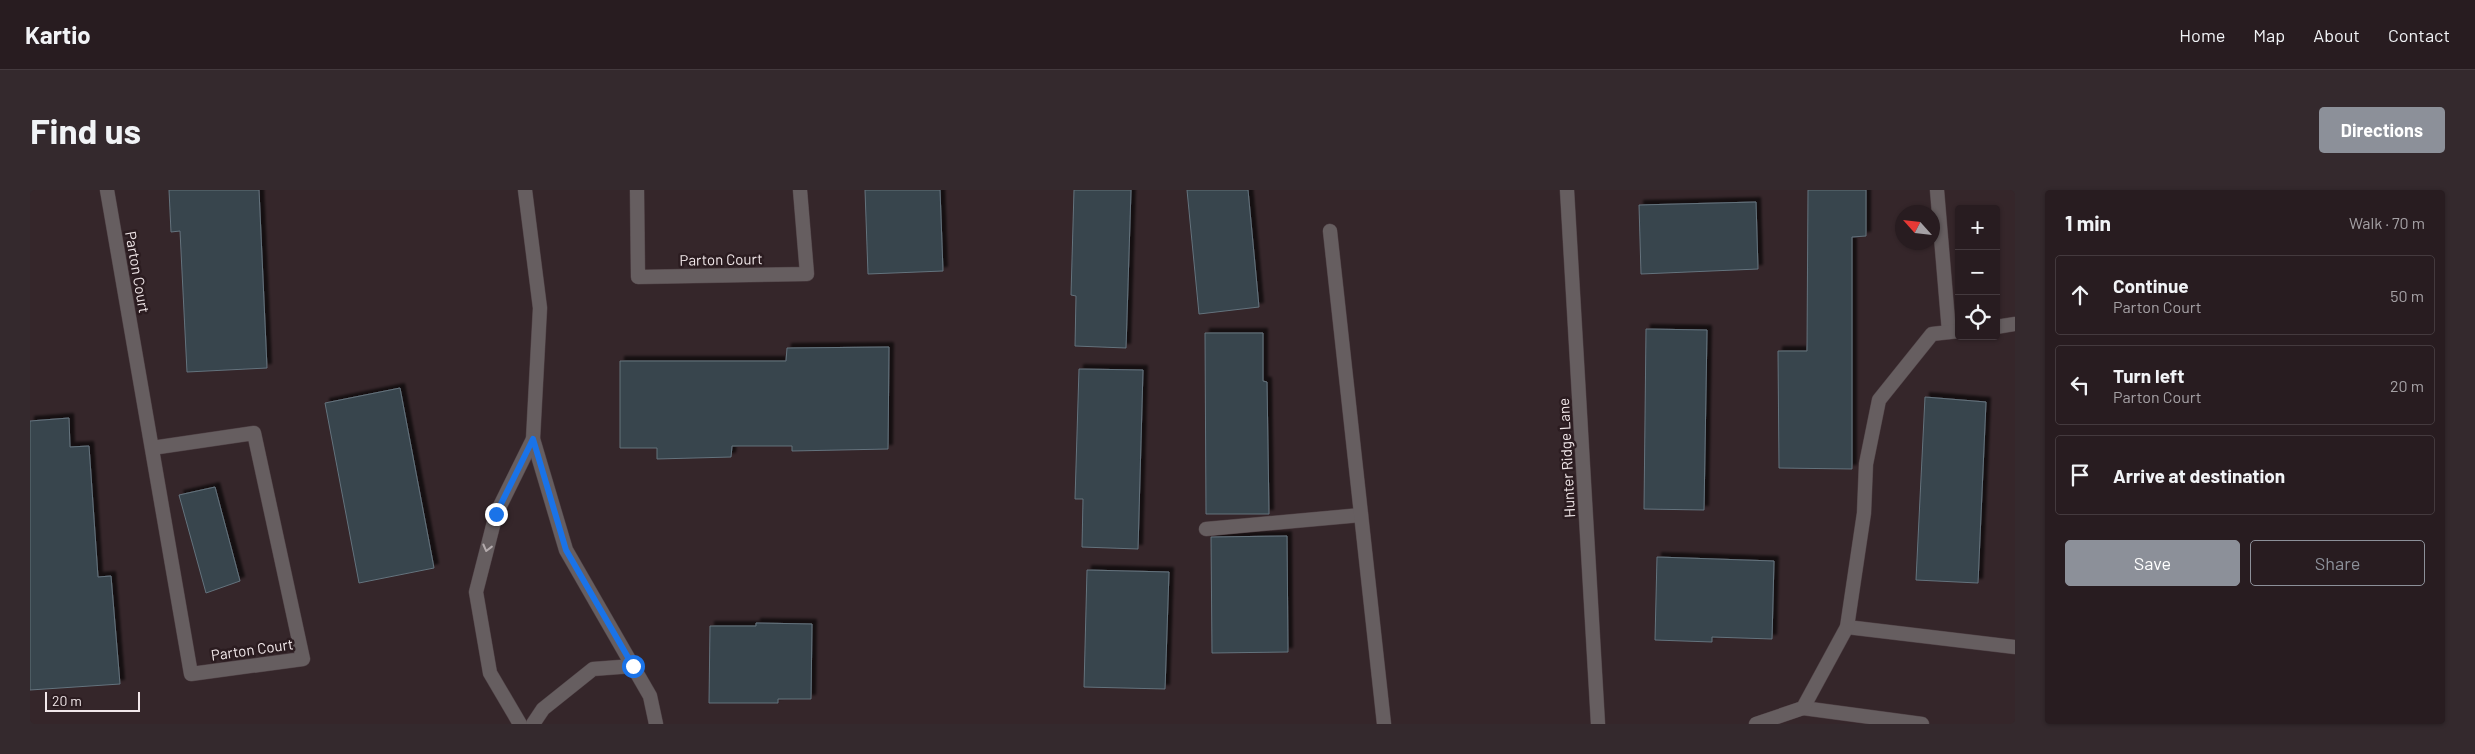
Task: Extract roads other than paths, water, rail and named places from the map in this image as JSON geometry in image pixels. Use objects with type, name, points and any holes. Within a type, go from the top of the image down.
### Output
[{"type":"street","name":"Parton Court","points":[[107,190],[191,674],[303,659],[254,433],[152,448]]},
{"type":"street","points":[[525,190],[540,308],[533,439],[566,550],[650,696],[656,724]]},
{"type":"street","name":"Parton Court","points":[[637,190],[638,277],[807,274],[800,190]]},
{"type":"street","name":"Hunter Ridge Lane","points":[[1567,190],[1598,724]]},
{"type":"street","points":[[1803,708],[1847,626],[1864,513],[1866,464],[1879,400],[1932,334],[1954,332],[1937,190]]},
{"type":"street","points":[[1330,231],[1384,724]]},
{"type":"street","points":[[2000,326],[2015,324]]},
{"type":"street","points":[[520,724],[490,673],[476,592],[496,514],[533,439]]},
{"type":"street","points":[[1206,529],[1361,515]]},
{"type":"street","points":[[1847,626],[2015,647]]},
{"type":"street","points":[[533,724],[543,709],[593,668],[633,666]]},
{"type":"street","points":[[1756,724],[1803,708],[1922,724]]}]
